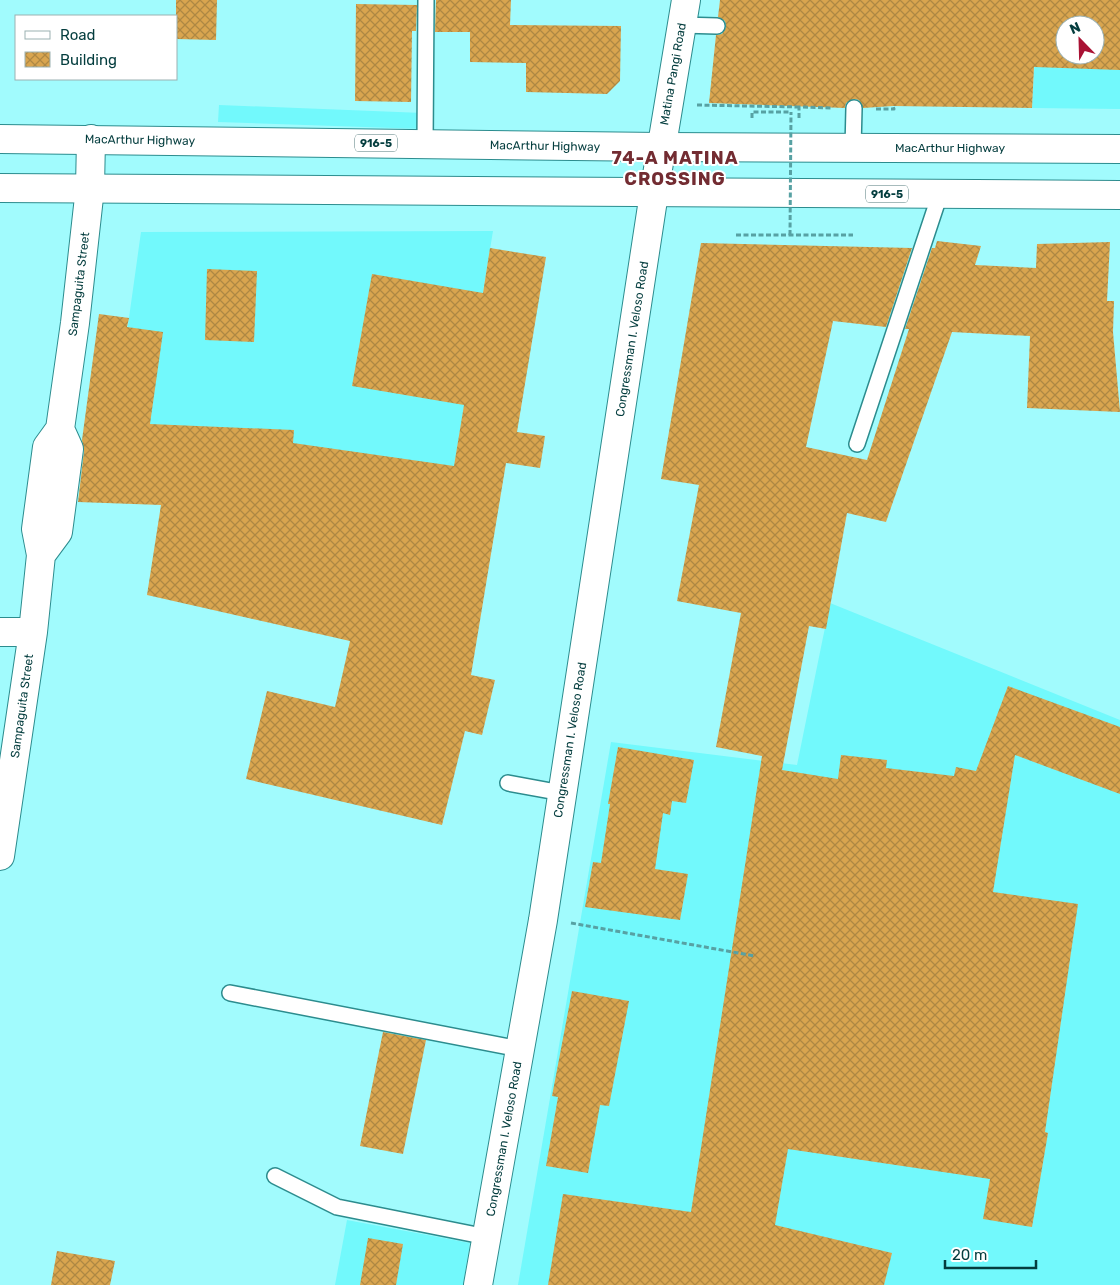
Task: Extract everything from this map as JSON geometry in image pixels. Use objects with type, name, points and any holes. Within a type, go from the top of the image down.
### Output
[{"type":"main road","name":"Matina Pangi Road","points":[[654,193],[684,12]]},
{"type":"main road","name":"MacArthur Highway","points":[[0,139],[661,148],[1120,149]]},
{"type":"main road","name":"Sampaguita Street","points":[[0,856],[33,632],[41,555],[58,532],[69,450],[60,429],[90,188],[91,140]]},
{"type":"main road","name":"916-5","points":[[0,188],[1120,195]]},
{"type":"main road","name":"Congressman I. Veloso Road","points":[[478,1285],[543,920],[654,193]]},
{"type":"main road","points":[[0,632],[33,632]]},
{"type":"lane","points":[[425,144],[426,0]]},
{"type":"lane","points":[[684,12],[717,26]]},
{"type":"lane","points":[[853,148],[854,108]]},
{"type":"lane","points":[[857,444],[940,194]]},
{"type":"lane","points":[[508,783],[562,793]]},
{"type":"lane","points":[[230,993],[520,1049]]},
{"type":"lane","points":[[275,1176],[337,1207],[487,1237]]},
{"type":"path","points":[[667,106],[799,107]]},
{"type":"path","points":[[790,235],[791,112]]},
{"type":"path","points":[[736,235],[853,235]]},
{"type":"path","points":[[580,924],[755,956]]},
{"type":"shaded area","points":[[1038,0],[1120,0],[1120,109],[1032,108]]},
{"type":"shaded area","points":[[219,105],[423,113],[423,129],[218,122]]},
{"type":"shaded area","points":[[493,231],[446,516],[161,505],[120,382],[141,232]]},
{"type":"shaded area","points":[[830,603],[1120,720],[1120,1285],[518,1285],[611,742],[797,765]]},
{"type":"shaded area","points":[[347,1220],[470,1243],[463,1285],[335,1285]]},
{"type":"building","points":[[176,0],[217,0],[216,40],[178,39],[178,15],[176,15]]},
{"type":"building","points":[[436,0],[511,0],[510,25],[621,26],[620,81],[607,94],[526,92],[526,63],[470,62],[470,32],[435,32]]},
{"type":"building","points":[[720,0],[1120,0],[1120,70],[1034,67],[1032,108],[893,106],[863,108],[859,100],[854,99],[846,103],[845,108],[709,103],[716,35],[722,34],[726,27],[725,21],[718,17]]},
{"type":"building","points":[[356,4],[417,5],[416,31],[412,31],[411,102],[355,101]]},
{"type":"building","points":[[937,241],[981,246],[975,265],[1036,268],[1037,244],[1110,242],[1107,301],[1114,301],[1113,332],[1120,412],[1027,408],[1030,336],[952,332],[886,522],[847,513],[826,629],[809,626],[782,770],[838,779],[841,755],[887,760],[886,768],[954,776],[956,767],[976,771],[1008,686],[1120,727],[1120,794],[1015,755],[993,892],[1078,904],[1045,1132],[1048,1133],[1032,1227],[983,1219],[990,1179],[788,1149],[775,1225],[892,1253],[884,1285],[548,1285],[563,1194],[691,1212],[762,756],[716,747],[741,613],[677,601],[699,485],[661,479],[701,243],[912,248],[886,327],[833,321],[806,447],[867,460],[909,329],[905,329],[932,248],[935,248]]},
{"type":"building","points":[[490,248],[546,257],[517,432],[545,436],[540,468],[506,463],[471,675],[495,680],[482,735],[465,731],[442,825],[246,779],[267,691],[335,707],[350,641],[147,595],[161,505],[78,502],[84,451],[82,440],[99,314],[129,318],[127,327],[163,332],[150,424],[294,430],[293,443],[454,466],[464,405],[352,386],[372,274],[483,293]]},
{"type":"building","points":[[207,269],[257,271],[254,342],[205,340]]},
{"type":"building","points":[[618,747],[694,760],[686,803],[672,801],[670,815],[663,813],[655,869],[688,874],[680,920],[585,907],[593,862],[601,863],[610,804],[608,804]]},
{"type":"building","points":[[572,991],[629,1001],[609,1106],[600,1105],[588,1173],[546,1166],[558,1097],[552,1096]]},
{"type":"building","points":[[383,1032],[426,1040],[403,1154],[360,1146]]},
{"type":"building","points":[[368,1238],[403,1244],[396,1285],[360,1285]]},
{"type":"building","points":[[57,1251],[115,1261],[110,1285],[51,1285]]},
{"type":"district","name":"74-A MATINA CROSSING","points":[[675,168]]}]
